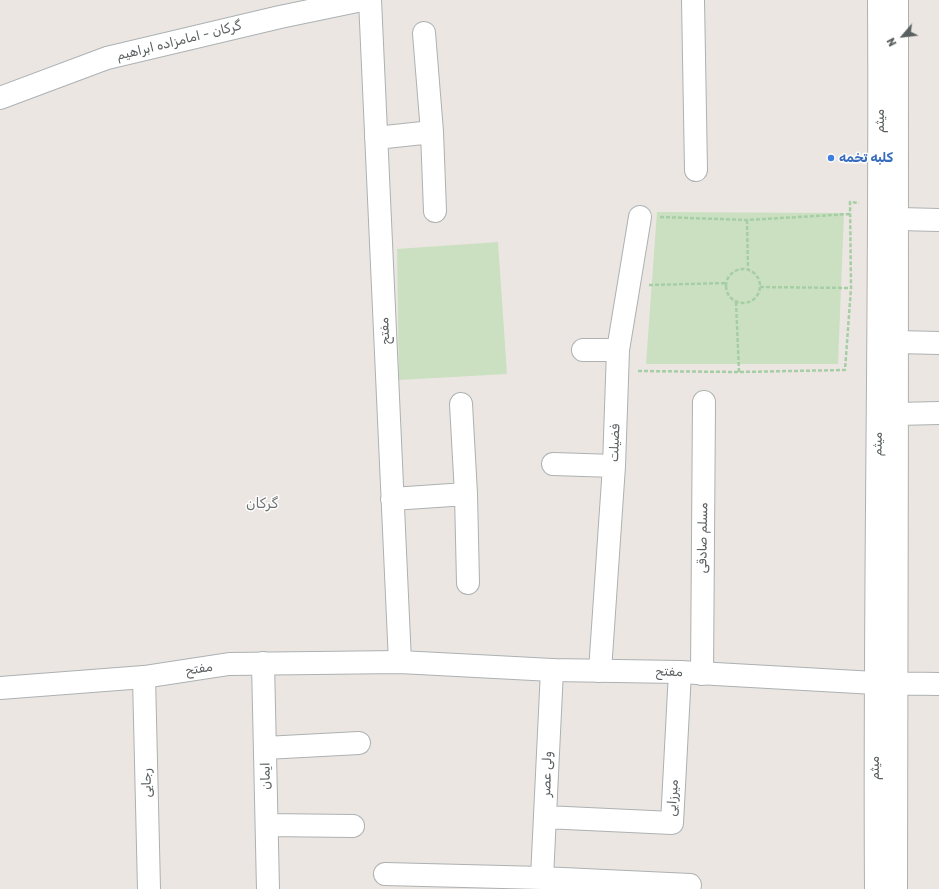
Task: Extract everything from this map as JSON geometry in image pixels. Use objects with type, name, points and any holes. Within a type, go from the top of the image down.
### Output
[{"type":"street","name":"گرکان - امامزاده ابراهیم","points":[[0,98],[107,58],[280,17],[362,0]]},
{"type":"street","name":"مفتح","points":[[370,0],[400,662]]},
{"type":"street","points":[[693,0],[696,170]]},
{"type":"street","name":"میثم","points":[[879,0],[885,683],[896,889]]},
{"type":"street","name":"میثم","points":[[876,889],[897,414],[897,0]]},
{"type":"street","points":[[424,33],[432,132],[435,211]]},
{"type":"street","points":[[376,138],[432,132]]},
{"type":"street","name":"فضیلت","points":[[600,670],[614,466],[618,360],[640,216]]},
{"type":"street","points":[[898,219],[939,220]]},
{"type":"street","points":[[897,342],[939,343]]},
{"type":"street","points":[[583,350],[618,360]]},
{"type":"street","name":"مسلم صادقی","points":[[702,674],[704,402]]},
{"type":"street","points":[[461,404],[466,494],[468,583]]},
{"type":"street","points":[[897,414],[939,413]]},
{"type":"street","points":[[553,464],[614,466]]},
{"type":"street","points":[[392,499],[466,494]]},
{"type":"street","name":"مفتح","points":[[0,688],[144,677],[229,664],[400,662],[552,670],[680,672],[885,683],[939,684]]},
{"type":"street","name":"ایمان","points":[[263,663],[268,889]]},
{"type":"street","name":"ولی عصر","points":[[542,878],[552,670]]},
{"type":"street","name":"میرزایی","points":[[545,817],[672,823],[680,672]]},
{"type":"street","name":"رجایی","points":[[144,677],[149,889]]},
{"type":"street","points":[[265,748],[359,744]]},
{"type":"street","points":[[267,825],[352,826]]},
{"type":"street","points":[[385,874],[542,878],[690,885]]},
{"type":"path","points":[[618,360],[739,372],[845,370],[851,288],[850,202],[880,205]]},
{"type":"path","points":[[640,216],[748,220],[850,214]]},
{"type":"path","points":[[748,220],[748,270]]},
{"type":"path","points":[[743,269],[748,270],[757,276],[760,287],[756,297],[752,301],[741,303],[736,302],[728,294],[726,283],[732,273],[743,269]]},
{"type":"path","points":[[629,286],[726,283]]},
{"type":"path","points":[[760,287],[851,288]]},
{"type":"path","points":[[736,302],[739,372]]},
{"type":"green space","points":[[657,212],[844,213],[838,364],[646,364]]},
{"type":"green space","points":[[498,242],[507,374],[399,380],[397,249]]},
{"type":"place","name":"کلبه تخمه","points":[[831,158]]},
{"type":"district","name":"گرکان","points":[[262,504]]}]
